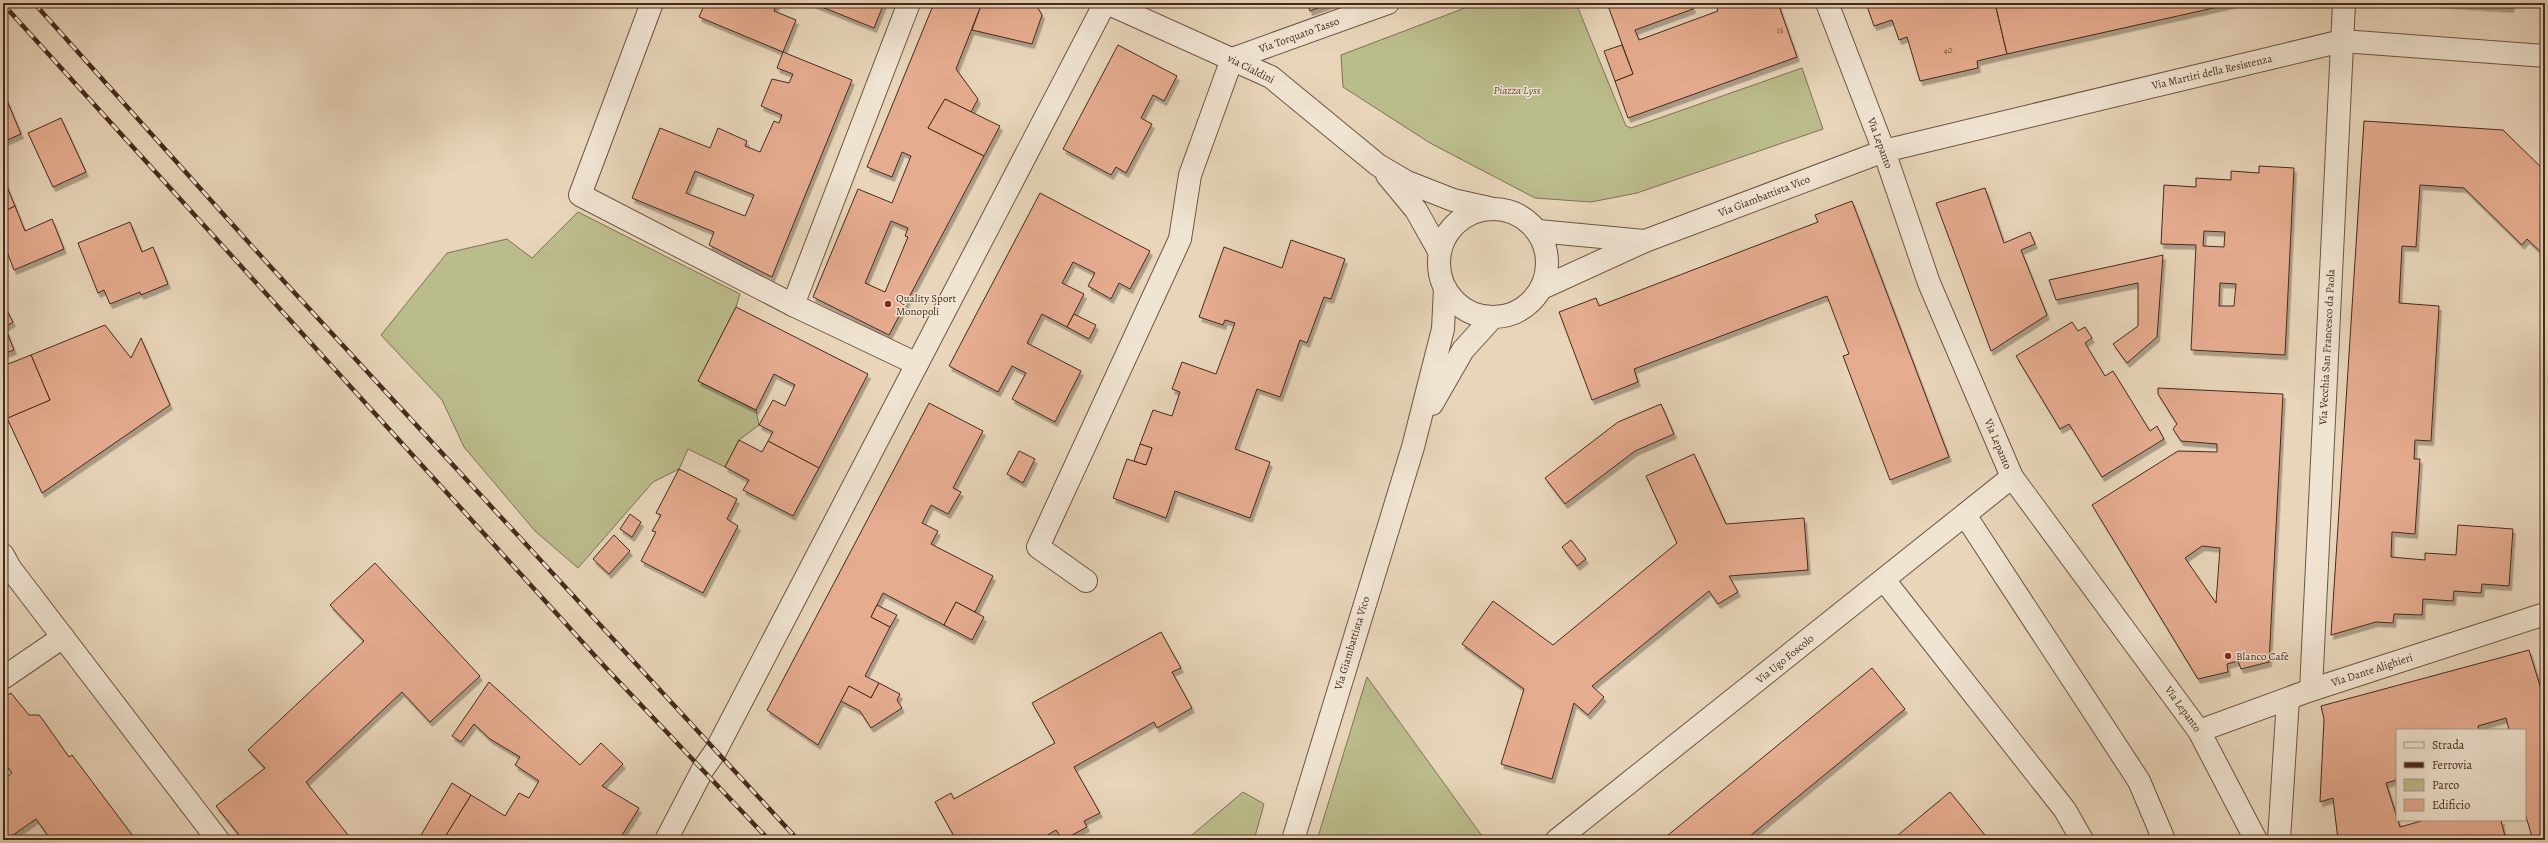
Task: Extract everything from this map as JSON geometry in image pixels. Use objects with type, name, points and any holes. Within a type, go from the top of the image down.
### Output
[{"type":"street","points":[[652,3],[580,195],[793,305],[917,364]]},
{"type":"street","points":[[793,305],[908,3]]},
{"type":"street","points":[[666,840],[702,768],[719,745],[1106,3]]},
{"type":"street","name":"via Cialdini","points":[[1106,3],[1271,77],[1378,165],[1408,182],[1453,200],[1489,208]]},
{"type":"street","name":"Via Torquato Tasso","points":[[1232,60],[1388,3]]},
{"type":"street","name":"Via Lepanto","points":[[1827,3],[1884,151],[1929,283],[2012,477],[2199,731],[2256,840]]},
{"type":"street","name":"Via Vecchia San Francesco da Paola","points":[[2311,690],[2344,3]]},
{"type":"street","name":"Via Martiri della Resistenza","points":[[1884,151],[2342,41],[2545,56]]},
{"type":"street","points":[[1086,581],[1038,547],[1180,239],[1190,175],[1232,60]]},
{"type":"street","name":"Via Giambattista Vico","points":[[1542,288],[1645,241],[1884,151]]},
{"type":"street","name":"via Cialdini","points":[[1378,165],[1416,210],[1439,251]]},
{"type":"street","points":[[1489,208],[1508,210],[1519,215],[1538,230],[1545,245],[1548,264],[1542,288],[1531,303],[1511,314],[1492,317],[1474,314],[1458,305],[1445,288],[1439,270],[1439,251],[1448,232],[1462,218],[1489,208]]},
{"type":"street","name":"Via Giambattista Vico","points":[[1538,230],[1645,241]]},
{"type":"street","name":"Via Giambattista Vico","points":[[1293,840],[1413,447],[1443,329],[1445,288]]},
{"type":"street","name":"Via Giambattista Vico","points":[[1413,447],[1436,396],[1463,350],[1492,317]]},
{"type":"street","name":"Via Ugo Foscolo","points":[[1557,840],[2012,477]]},
{"type":"street","points":[[1965,515],[2139,781],[2164,840]]},
{"type":"street","points":[[3,555],[10,568],[212,838]]},
{"type":"street","points":[[1884,580],[2065,810],[2082,840]]},
{"type":"street","name":"Via Dante Alighieri","points":[[2199,731],[2311,690],[2545,614]]},
{"type":"street","points":[[3,678],[63,637]]},
{"type":"street","points":[[2279,840],[2288,699]]},
{"type":"green space","name":"Piazza Lyss","points":[[1478,3],[1576,3],[1626,126],[1631,128],[1802,68],[1823,129],[1637,193],[1591,202],[1535,198],[1430,143],[1343,87],[1341,55]]},
{"type":"green space","points":[[578,212],[740,294],[736,307],[698,381],[756,410],[759,425],[739,440],[725,467],[688,449],[679,469],[653,482],[578,568],[535,531],[464,447],[442,400],[381,335],[447,253],[507,239],[532,258]]},
{"type":"green space","points":[[1367,677],[1485,840],[1317,840]]},
{"type":"green space","points":[[1243,792],[1264,804],[1254,840],[1186,840]]},
{"type":"building","points":[[705,3],[777,3],[774,11],[796,20],[783,52],[699,17]]},
{"type":"building","points":[[812,3],[884,3],[874,28]]},
{"type":"building","points":[[934,3],[982,3],[956,69],[978,99],[971,112],[945,99],[928,128],[984,156],[889,335],[813,297],[858,189],[892,203],[911,156],[902,152],[892,177],[867,167]],"holes":[[[891,221],[908,228],[905,236],[908,237],[885,292],[865,283]]]},
{"type":"building","points":[[982,3],[1035,3],[1042,15],[1032,44],[972,30]]},
{"type":"building","points":[[1307,3],[1332,3],[1310,11]]},
{"type":"building","points":[[1607,3],[1691,3],[1693,9],[1635,30],[1639,40],[1718,11],[1715,3],[1778,3],[1797,57],[1628,118],[1615,81],[1633,74]]},
{"type":"building","points":[[1866,3],[1995,3],[2007,54],[1977,61],[1978,68],[1920,81],[1907,37],[1899,40],[1892,20],[1874,26]]},
{"type":"building","points":[[1995,3],[2236,3],[2007,54]]},
{"type":"building","points":[[2436,3],[2512,3],[2511,8]]},
{"type":"building","points":[[1118,45],[1177,76],[1164,101],[1153,95],[1141,118],[1152,124],[1126,173],[1116,167],[1111,175],[1063,149]]},
{"type":"building","points":[[1622,45],[1633,74],[1615,81],[1604,51]]},
{"type":"building","points":[[783,52],[852,80],[772,277],[709,245],[714,232],[632,198],[660,128],[710,148],[718,128],[747,141],[745,146],[760,152],[774,121],[779,123],[782,115],[761,106],[772,79],[789,83],[793,74],[777,68]],"holes":[[[695,171],[754,195],[745,216],[686,193]]]},
{"type":"building","points":[[3,91],[21,134],[3,142]]},
{"type":"building","points":[[945,99],[1000,126],[984,156],[928,128]]},
{"type":"building","points":[[61,118],[86,172],[53,187],[28,133]]},
{"type":"building","points":[[2364,121],[2503,130],[2545,171],[2545,256],[2527,239],[2522,245],[2464,188],[2420,185],[2416,247],[2402,246],[2399,303],[2439,306],[2431,441],[2415,440],[2414,459],[2420,459],[2415,534],[2392,532],[2391,557],[2425,560],[2425,553],[2456,555],[2458,525],[2513,529],[2509,586],[2482,584],[2481,593],[2454,591],[2453,601],[2423,599],[2422,615],[2394,614],[2393,623],[2376,622],[2331,635]]},
{"type":"building","points":[[2259,166],[2294,168],[2285,355],[2191,350],[2196,245],[2161,244],[2164,185],[2196,187],[2196,178],[2231,180],[2231,171],[2259,173]],"holes":[[[2204,231],[2225,232],[2224,247],[2203,246]],[[2220,283],[2236,284],[2234,306],[2219,306]]]},
{"type":"building","points":[[3,177],[15,206],[3,212]]},
{"type":"building","points":[[1985,188],[2004,243],[2030,232],[2035,244],[2021,250],[2047,315],[1991,351],[1936,203]]},
{"type":"building","points":[[1040,193],[1150,251],[1130,289],[1119,283],[1111,299],[1088,286],[1095,273],[1073,262],[1062,283],[1084,294],[1067,327],[1042,314],[1027,343],[1081,371],[1055,422],[1012,399],[1026,373],[1012,366],[998,392],[949,366]]},
{"type":"building","points":[[1852,201],[1949,457],[1890,480],[1843,356],[1849,354],[1827,296],[1634,369],[1638,382],[1592,400],[1559,312],[1596,298],[1599,306],[1818,222],[1815,215]]},
{"type":"building","points":[[15,206],[25,231],[52,219],[64,249],[14,270],[6,249],[3,250],[3,212]]},
{"type":"building","points":[[130,222],[142,252],[153,247],[168,284],[141,295],[140,292],[110,304],[104,290],[98,293],[78,243]]},
{"type":"building","points":[[1291,240],[1345,259],[1331,299],[1324,297],[1307,343],[1300,340],[1280,397],[1257,389],[1235,449],[1270,462],[1250,518],[1175,491],[1166,518],[1113,498],[1127,459],[1146,465],[1152,448],[1140,444],[1153,410],[1172,416],[1180,392],[1172,389],[1182,362],[1216,374],[1235,323],[1225,320],[1223,325],[1199,317],[1224,247],[1282,268]]},
{"type":"building","points":[[2163,255],[2157,337],[2127,363],[2113,344],[2138,326],[2138,283],[2056,300],[2049,280]]},
{"type":"building","points":[[3,303],[13,322],[5,327],[14,350],[3,354]]},
{"type":"building","points":[[736,307],[868,374],[819,468],[768,441],[773,432],[759,425],[773,400],[785,406],[795,385],[774,374],[756,410],[698,381]]},
{"type":"building","points":[[1074,314],[1096,325],[1089,339],[1067,327]]},
{"type":"building","points":[[2072,322],[2078,331],[2085,327],[2092,338],[2085,343],[2105,376],[2113,371],[2150,431],[2157,426],[2164,439],[2102,477],[2069,424],[2060,429],[2016,356]]},
{"type":"building","points":[[105,325],[131,358],[141,338],[170,405],[42,493],[7,418],[50,400],[31,355]]},
{"type":"building","points":[[31,355],[50,400],[3,420],[3,366]]},
{"type":"building","points":[[2158,388],[2283,394],[2269,662],[2241,669],[2238,661],[2227,664],[2228,672],[2198,679],[2092,505],[2178,451],[2217,452],[2217,444],[2181,441],[2173,429],[2177,424],[2158,394]],"holes":[[[2202,546],[2220,548],[2216,603],[2185,558]]]},
{"type":"building","points":[[929,403],[983,431],[953,488],[961,492],[948,514],[931,505],[922,523],[938,531],[931,544],[993,576],[975,612],[956,602],[944,625],[883,593],[871,617],[890,627],[865,676],[879,683],[871,698],[849,686],[818,745],[767,710]]},
{"type":"building","points":[[1661,404],[1674,434],[1635,451],[1565,504],[1545,478],[1618,422]]},
{"type":"building","points":[[739,440],[762,452],[768,441],[819,468],[793,516],[743,490],[749,480],[725,467]]},
{"type":"building","points":[[1140,444],[1152,448],[1146,465],[1134,461]]},
{"type":"building","points":[[1019,451],[1035,459],[1023,483],[1007,474]]},
{"type":"building","points":[[1694,454],[1726,524],[1804,518],[1808,570],[1729,576],[1738,592],[1718,604],[1709,591],[1592,686],[1604,697],[1588,715],[1574,703],[1552,779],[1501,764],[1524,689],[1462,644],[1493,601],[1553,645],[1677,543],[1646,476]]},
{"type":"building","points":[[679,469],[737,499],[727,519],[738,526],[703,593],[641,561],[656,532],[652,531],[661,515],[656,513]]},
{"type":"building","points":[[630,514],[641,522],[632,537],[620,529]]},
{"type":"building","points":[[614,535],[630,551],[609,574],[593,559]]},
{"type":"building","points":[[1571,540],[1586,559],[1577,566],[1562,547]]},
{"type":"building","points":[[375,563],[480,676],[430,722],[402,692],[306,782],[352,840],[243,840],[216,806],[265,768],[248,750],[364,641],[330,605]]},
{"type":"building","points":[[956,602],[984,617],[972,640],[944,625]]},
{"type":"building","points":[[877,605],[897,615],[890,627],[871,617]]},
{"type":"building","points":[[1161,632],[1181,668],[1172,672],[1192,708],[1157,728],[1154,722],[1074,767],[1100,813],[1084,821],[1087,827],[1063,840],[1056,830],[1039,840],[956,840],[935,802],[951,793],[954,799],[1055,743],[1032,703]]},
{"type":"building","points":[[2529,650],[2545,702],[2545,840],[2521,840],[2532,837],[2526,816],[2526,729],[2509,729],[2506,718],[2478,726],[2479,729],[2396,729],[2396,780],[2386,783],[2396,814],[2396,821],[2398,821],[2400,827],[2421,821],[2501,821],[2506,840],[2451,840],[2450,836],[2437,840],[2338,840],[2333,798],[2320,802],[2324,719],[2321,706]]},
{"type":"building","points":[[1872,668],[1905,709],[1745,840],[1662,840]]},
{"type":"building","points":[[489,682],[580,765],[601,743],[623,764],[602,786],[639,808],[619,840],[443,840],[471,795],[505,816],[519,793],[529,798],[539,781],[515,765],[520,757],[490,739],[474,724],[461,742],[452,736]]},
{"type":"building","points":[[879,683],[900,694],[897,700],[902,708],[871,728],[860,711],[841,701],[849,686],[871,698]]},
{"type":"building","points":[[11,693],[29,715],[39,715],[69,757],[72,755],[136,840],[51,840],[36,819],[6,840],[3,835],[3,806],[6,804],[3,800],[3,780],[12,773],[3,761],[3,698]]},
{"type":"building","points":[[452,783],[471,795],[443,840],[428,840],[421,835]]},
{"type":"building","points":[[1950,792],[1989,840],[1892,840]]},
{"type":"railway","points":[[34,3],[269,265],[798,840]]},
{"type":"railway","points":[[3,4],[606,668],[769,840]]},
{"type":"place","name":"Quality Sport Monopoli","points":[[888,304]]},
{"type":"place","name":"Blanco Cafè","points":[[2228,656]]}]
